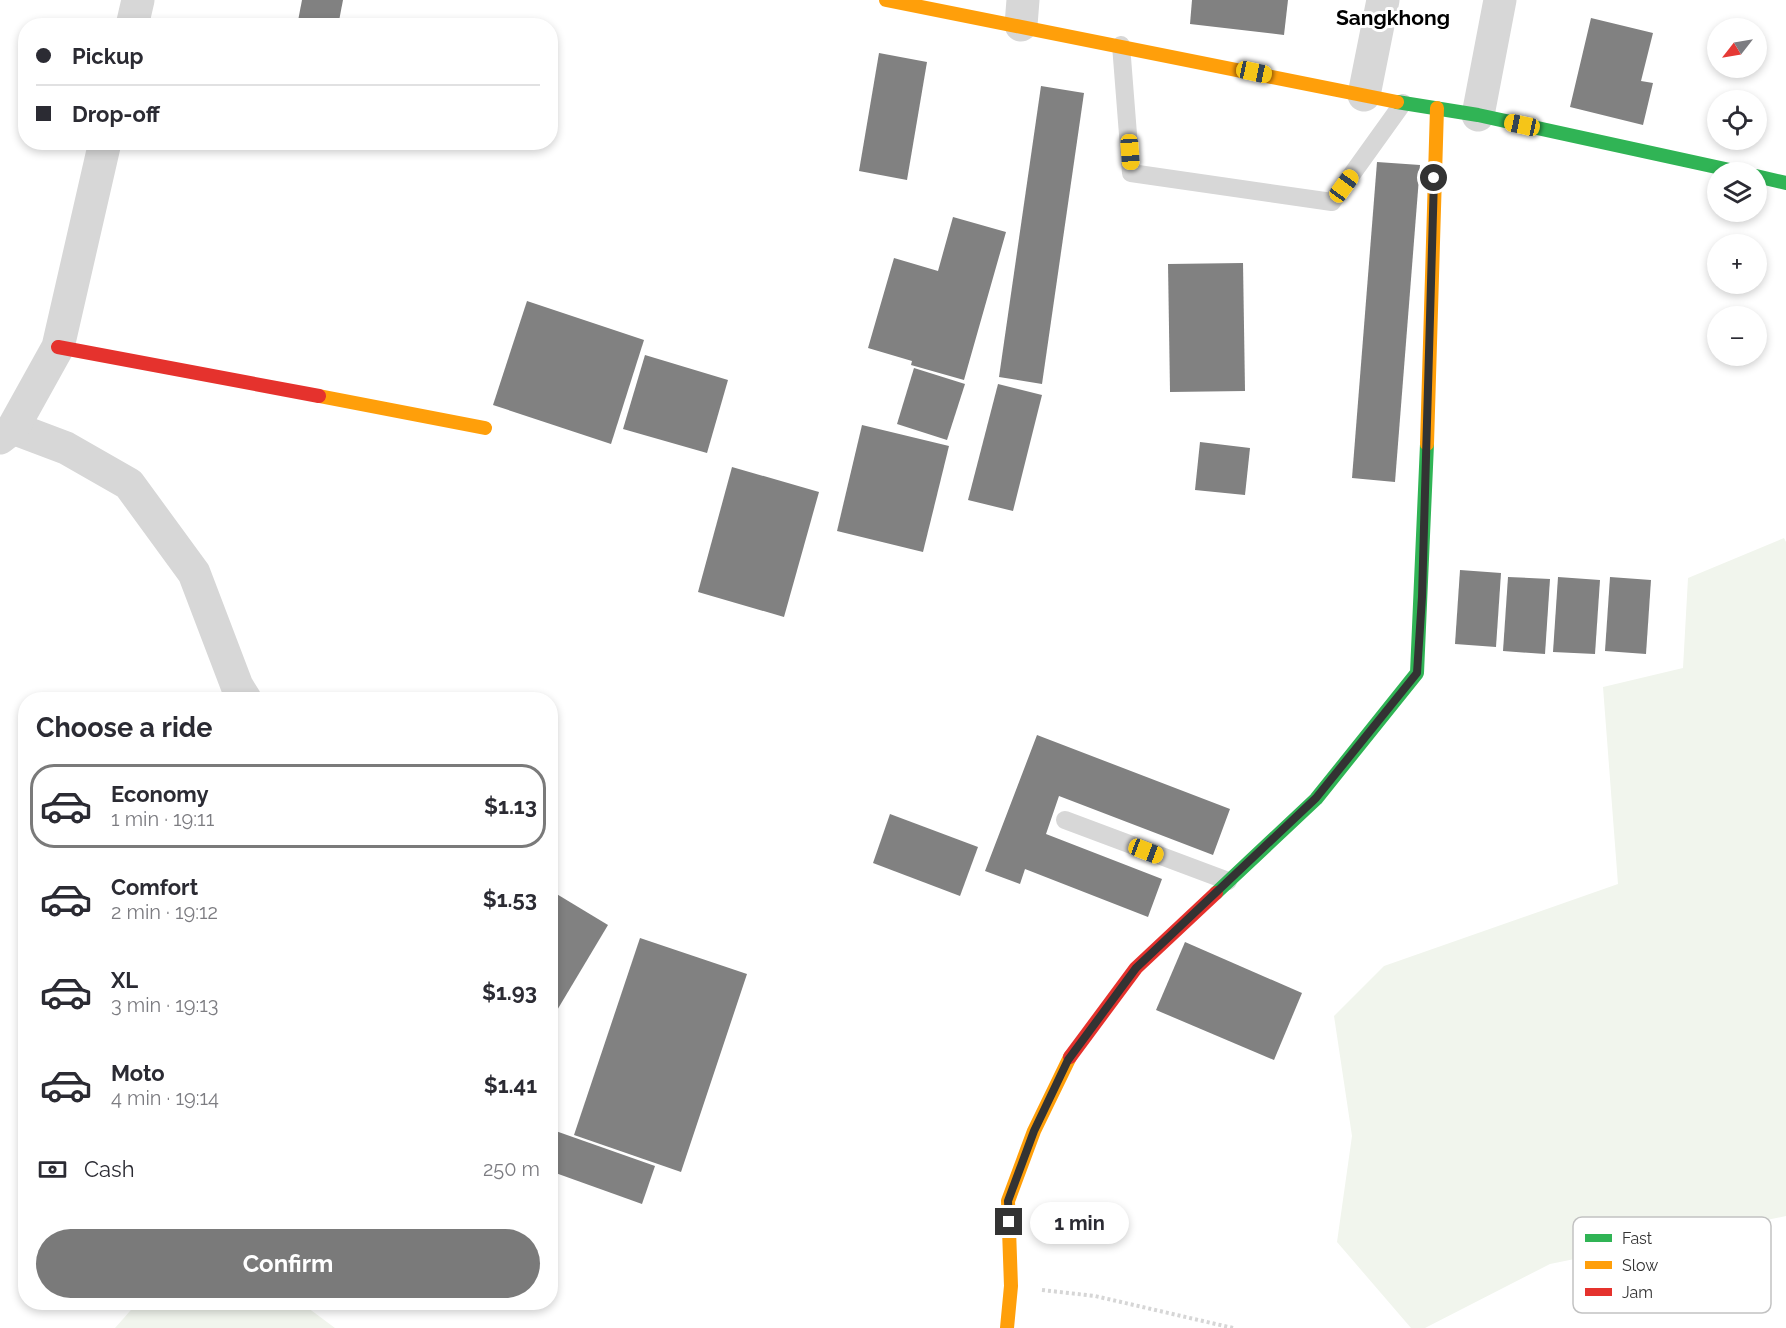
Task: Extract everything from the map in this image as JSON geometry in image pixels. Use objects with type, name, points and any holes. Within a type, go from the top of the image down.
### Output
[{"type":"street","points":[[134,18],[138,0]]},
{"type":"street","points":[[886,0],[1022,13],[1121,45],[1403,103],[1478,115],[1707,165]]},
{"type":"street","points":[[1364,95],[1383,0]]},
{"type":"street","points":[[1478,115],[1500,0]]},
{"type":"street","points":[[1007,1328],[1011,1286],[1008,1201],[1034,1131],[1068,1060],[1136,968],[1316,798],[1417,673],[1422,597],[1437,108]]},
{"type":"street","points":[[103,150],[58,347],[7,433],[66,448],[129,484],[194,573],[242,692]]},
{"type":"street","points":[[1767,179],[1786,183]]},
{"type":"street","points":[[58,347],[485,428]]},
{"type":"lane","points":[[1121,45],[1131,173],[1332,202],[1403,103]]},
{"type":"lane","points":[[1065,820],[1228,882]]},
{"type":"path","points":[[1011,1286],[1095,1296],[1233,1328]]},
{"type":"shaded area","points":[[1784,538],[1786,542],[1786,1216],[1771,1219],[1771,1217],[1573,1217],[1573,1259],[1550,1264],[1425,1328],[1411,1328],[1337,1242],[1352,1136],[1334,1016],[1384,966],[1618,884],[1603,687],[1683,668],[1688,578]]},
{"type":"shaded area","points":[[131,1310],[311,1310],[335,1328],[115,1328]]},
{"type":"building","points":[[302,0],[343,0],[340,18],[299,18]]},
{"type":"building","points":[[1192,0],[1288,0],[1284,35],[1190,24]]},
{"type":"building","points":[[1591,18],[1653,33],[1641,81],[1653,83],[1643,125],[1570,107]]},
{"type":"building","points":[[879,53],[927,62],[907,180],[859,171]]},
{"type":"building","points":[[1041,86],[1084,93],[1042,384],[999,377]]},
{"type":"building","points":[[1377,162],[1420,165],[1395,482],[1352,478]]},
{"type":"building","points":[[953,217],[1006,232],[964,380],[911,365],[912,361],[868,348],[894,258],[938,271]]},
{"type":"building","points":[[1243,263],[1245,391],[1170,392],[1168,264]]},
{"type":"building","points":[[527,301],[644,340],[611,444],[493,405]]},
{"type":"building","points":[[645,355],[728,380],[707,453],[623,429]]},
{"type":"building","points":[[914,368],[965,384],[947,440],[897,424]]},
{"type":"building","points":[[998,384],[1042,395],[1013,511],[968,500]]},
{"type":"building","points":[[862,425],[949,446],[923,552],[837,531]]},
{"type":"building","points":[[1200,442],[1250,448],[1245,495],[1195,490]]},
{"type":"building","points":[[732,467],[819,492],[784,617],[698,592]]},
{"type":"building","points":[[1460,570],[1501,573],[1496,647],[1455,644]]},
{"type":"building","points":[[1508,577],[1550,579],[1545,654],[1503,651]]},
{"type":"building","points":[[1558,577],[1600,580],[1595,654],[1553,652]]},
{"type":"building","points":[[1610,577],[1651,580],[1646,654],[1605,651]]},
{"type":"building","points":[[1037,735],[1230,809],[1213,855],[1059,796],[1046,834],[1162,879],[1148,917],[1025,869],[1020,884],[985,871]]},
{"type":"building","points":[[890,814],[978,847],[960,896],[873,863]]},
{"type":"building","points":[[558,895],[608,925],[558,1009]]},
{"type":"building","points":[[640,938],[747,974],[681,1172],[574,1135]]},
{"type":"building","points":[[1185,942],[1302,993],[1274,1060],[1156,1010]]},
{"type":"building","points":[[558,1132],[655,1166],[642,1204],[558,1174]]},
{"type":"traffic: fast","points":[[1397,102],[1478,115],[1707,165]]},
{"type":"traffic: fast","points":[[1767,179],[1786,183]]},
{"type":"traffic: fast","points":[[1216,893],[1316,799],[1417,673],[1427,444]]},
{"type":"traffic: slow","points":[[886,0],[1397,102]]},
{"type":"traffic: slow","points":[[1427,444],[1437,108]]},
{"type":"traffic: slow","points":[[319,396],[485,428]]},
{"type":"traffic: slow","points":[[1007,1328],[1011,1286],[1008,1201],[1034,1131],[1070,1057]]},
{"type":"traffic: jam","points":[[58,347],[319,396]]},
{"type":"traffic: jam","points":[[1070,1057],[1136,968],[1216,893]]},
{"type":"district","name":"Sangkhong","points":[[1393,18]]},
{"type":"route","points":[[1009,1222],[1008,1201],[1034,1131],[1068,1060],[1122,986],[1136,968],[1316,798],[1417,673],[1422,597],[1434,178]]}]
